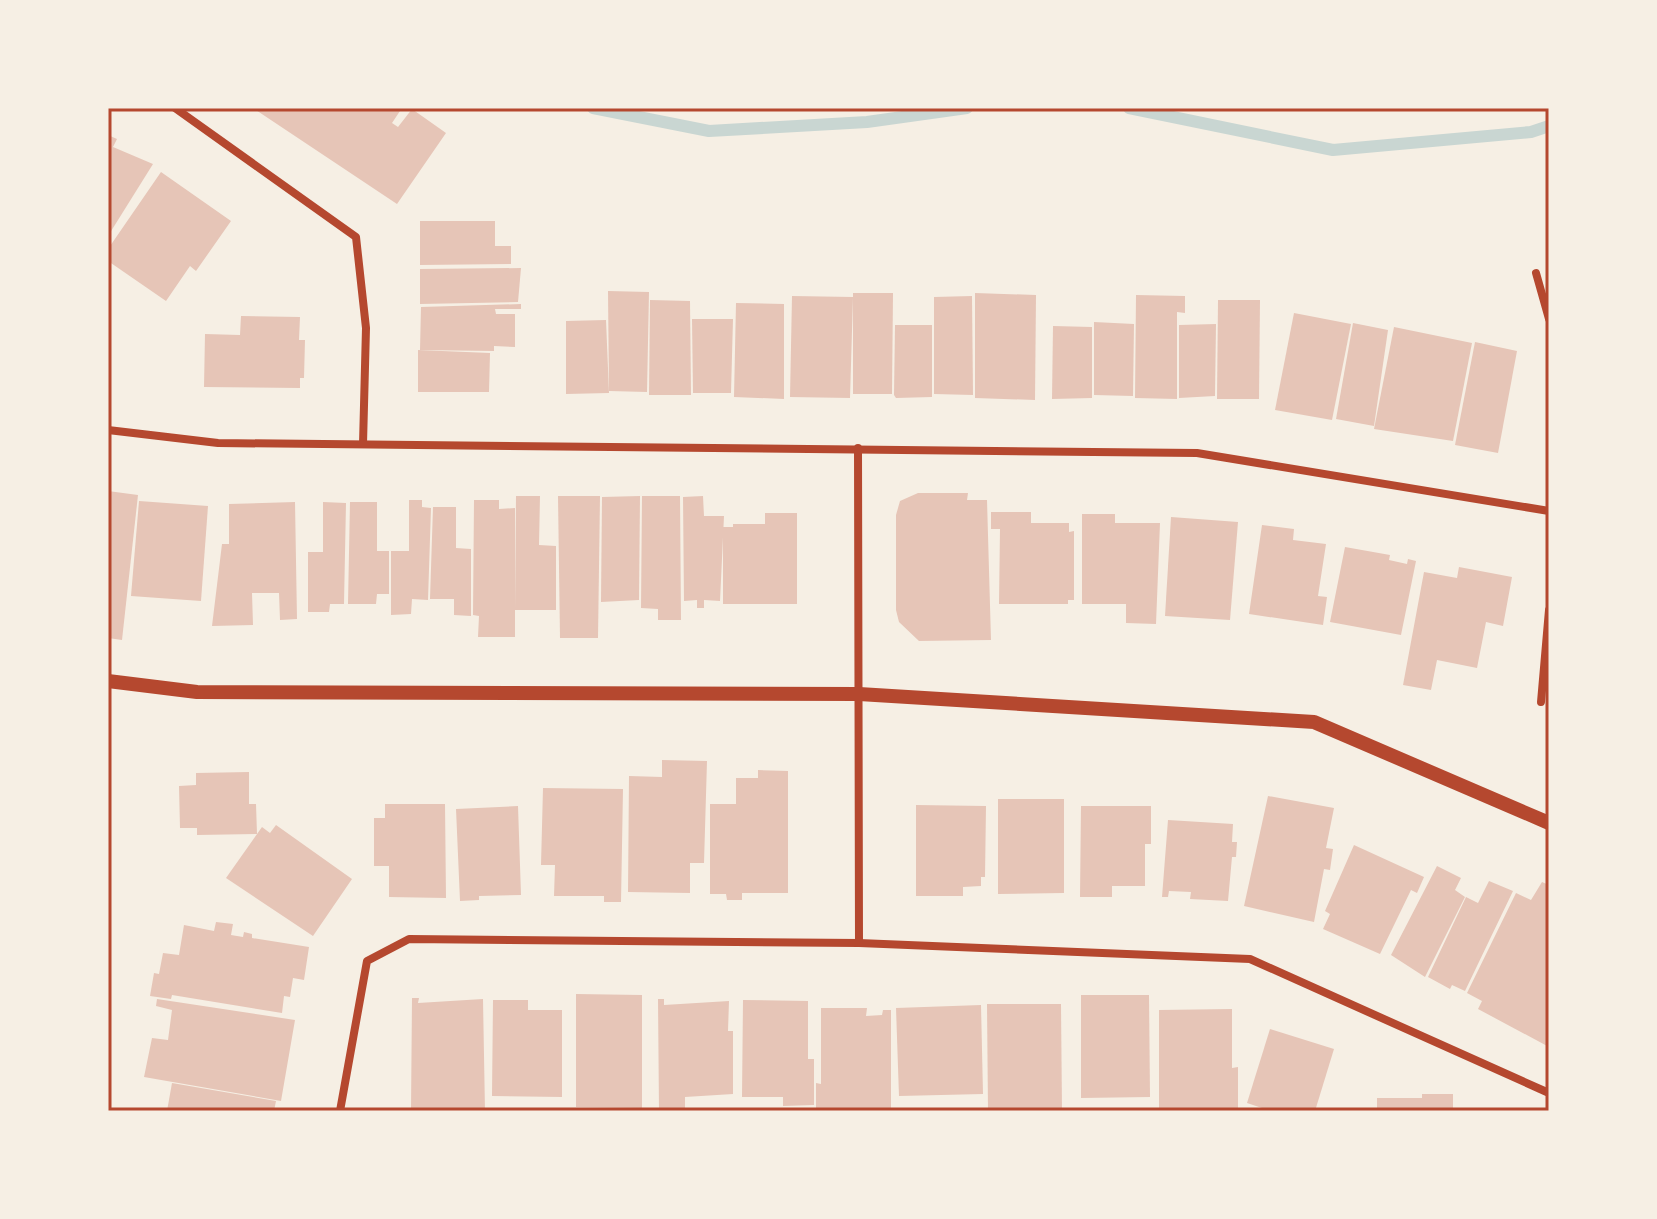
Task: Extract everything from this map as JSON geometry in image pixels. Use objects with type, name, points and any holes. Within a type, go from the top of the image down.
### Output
[{"type":"street","points":[[175,108],[356,237],[366,328],[363,444]]},
{"type":"street","points":[[1536,273],[1549,319]]},
{"type":"street","points":[[108,430],[218,443],[1197,453],[1549,511]]},
{"type":"street","points":[[858,448],[859,943]]},
{"type":"street","points":[[1541,702],[1549,610]]},
{"type":"street","points":[[108,681],[197,692],[859,694],[1314,722],[1549,823]]},
{"type":"street","points":[[340,1111],[367,961],[409,939],[859,943],[1250,959],[1549,1093]]},
{"type":"building","points":[[253,108],[402,108],[392,123],[398,127],[412,109],[446,133],[397,204]]},
{"type":"building","points":[[108,135],[117,139],[113,147],[153,164],[108,236]]},
{"type":"building","points":[[161,172],[231,221],[196,271],[190,266],[166,301],[108,261],[108,249]]},
{"type":"building","points":[[420,221],[495,221],[495,246],[511,246],[511,264],[420,265]]},
{"type":"building","points":[[521,268],[518,302],[420,304],[420,269]]},
{"type":"building","points":[[608,291],[649,292],[647,392],[609,391]]},
{"type":"building","points":[[853,293],[893,293],[892,394],[853,394]]},
{"type":"building","points":[[975,293],[1036,295],[1035,400],[975,398]]},
{"type":"building","points":[[1136,295],[1185,296],[1185,313],[1177,312],[1177,399],[1135,398]]},
{"type":"building","points":[[792,296],[853,297],[850,398],[790,397]]},
{"type":"building","points":[[972,296],[973,395],[934,394],[934,297]]},
{"type":"building","points":[[650,300],[690,301],[691,395],[649,395]]},
{"type":"building","points":[[1218,300],[1260,300],[1259,399],[1217,399]]},
{"type":"building","points":[[736,303],[784,304],[784,399],[734,397]]},
{"type":"building","points":[[521,304],[521,309],[495,309],[496,314],[515,314],[515,347],[494,346],[494,351],[420,350],[421,307]]},
{"type":"building","points":[[1294,313],[1351,324],[1332,420],[1275,410]]},
{"type":"building","points":[[241,316],[300,317],[299,340],[305,340],[304,378],[300,378],[300,388],[204,387],[205,334],[240,335]]},
{"type":"building","points":[[692,319],[733,319],[731,393],[693,393]]},
{"type":"building","points":[[606,320],[609,393],[566,394],[566,321]]},
{"type":"building","points":[[1094,322],[1134,324],[1133,396],[1094,395]]},
{"type":"building","points":[[1353,323],[1388,330],[1374,426],[1336,419]]},
{"type":"building","points":[[1216,324],[1215,396],[1179,398],[1179,325]]},
{"type":"building","points":[[895,325],[932,325],[932,397],[896,398],[894,395]]},
{"type":"building","points":[[1053,326],[1092,327],[1092,398],[1052,399]]},
{"type":"building","points":[[1394,327],[1472,343],[1453,441],[1374,429]]},
{"type":"building","points":[[1475,342],[1517,351],[1498,453],[1455,445]]},
{"type":"building","points":[[418,350],[490,353],[489,392],[418,392]]},
{"type":"building","points":[[108,491],[138,495],[122,640],[108,638]]},
{"type":"building","points":[[918,493],[968,493],[967,500],[987,500],[991,640],[919,641],[899,622],[896,610],[896,515],[900,501]]},
{"type":"building","points":[[516,496],[540,496],[539,545],[556,546],[556,610],[515,610]]},
{"type":"building","points":[[558,496],[600,496],[598,638],[560,638]]},
{"type":"building","points":[[640,496],[639,600],[601,602],[602,497]]},
{"type":"building","points":[[642,496],[680,496],[681,620],[658,620],[658,609],[641,608]]},
{"type":"building","points":[[703,496],[704,516],[724,516],[720,601],[704,600],[704,608],[697,608],[697,600],[684,601],[683,497]]},
{"type":"building","points":[[409,500],[422,500],[422,507],[431,508],[428,600],[412,599],[411,614],[391,615],[391,551],[409,551]]},
{"type":"building","points":[[474,500],[499,500],[499,509],[515,508],[515,637],[478,637],[479,616],[473,615]]},
{"type":"building","points":[[139,501],[208,506],[201,601],[131,596]]},
{"type":"building","points":[[295,502],[297,619],[280,620],[279,593],[252,593],[253,625],[212,626],[222,544],[229,544],[229,504]]},
{"type":"building","points":[[323,502],[346,503],[344,604],[330,604],[329,612],[308,612],[308,552],[323,552]]},
{"type":"building","points":[[350,502],[377,502],[377,551],[389,551],[389,594],[377,594],[376,604],[348,604]]},
{"type":"building","points":[[433,507],[456,507],[456,548],[471,549],[471,616],[454,615],[454,599],[430,599]]},
{"type":"building","points":[[991,512],[1031,512],[1031,523],[1069,523],[1069,532],[1074,531],[1074,600],[1068,600],[1068,604],[999,604],[1000,529],[991,529]]},
{"type":"building","points":[[765,513],[797,513],[797,604],[723,604],[723,527],[765,524]]},
{"type":"building","points":[[1082,514],[1115,514],[1115,523],[1160,523],[1156,624],[1126,623],[1126,604],[1082,604]]},
{"type":"building","points":[[1171,517],[1238,522],[1230,620],[1165,616]]},
{"type":"building","points":[[1262,525],[1294,529],[1293,540],[1326,544],[1318,596],[1327,597],[1323,625],[1249,614]]},
{"type":"building","points":[[1345,547],[1390,555],[1389,560],[1407,564],[1408,559],[1416,561],[1401,635],[1330,622]]},
{"type":"building","points":[[1459,567],[1512,577],[1503,626],[1486,622],[1477,668],[1437,660],[1431,690],[1403,685],[1424,572],[1457,578]]},
{"type":"building","points":[[662,760],[707,761],[704,863],[690,863],[690,893],[628,892],[629,776],[662,777]]},
{"type":"building","points":[[758,770],[788,771],[788,893],[742,893],[742,900],[727,900],[726,894],[710,894],[710,804],[736,804],[736,778],[758,778]]},
{"type":"building","points":[[249,772],[249,804],[256,804],[257,834],[197,835],[197,828],[180,828],[179,786],[196,785],[196,773]]},
{"type":"building","points":[[543,788],[623,789],[621,902],[604,902],[604,896],[554,896],[555,865],[541,865]]},
{"type":"building","points":[[1268,796],[1334,808],[1326,848],[1333,849],[1330,870],[1324,869],[1314,922],[1244,906]]},
{"type":"building","points":[[998,799],[1064,799],[1064,893],[998,894]]},
{"type":"building","points":[[385,804],[445,804],[446,898],[389,897],[389,866],[374,866],[374,818],[385,818]]},
{"type":"building","points":[[916,805],[986,806],[985,877],[981,877],[981,886],[963,887],[963,896],[916,896]]},
{"type":"building","points":[[518,806],[521,895],[479,896],[479,900],[460,901],[456,809]]},
{"type":"building","points":[[1081,806],[1151,806],[1151,844],[1145,844],[1145,886],[1112,886],[1112,897],[1080,897]]},
{"type":"building","points":[[1168,820],[1233,824],[1232,842],[1237,842],[1236,857],[1232,857],[1228,901],[1190,899],[1191,892],[1169,891],[1168,897],[1162,897]]},
{"type":"building","points":[[276,825],[352,879],[313,936],[226,878],[262,827],[270,833]]},
{"type":"building","points":[[1354,845],[1424,877],[1417,893],[1411,890],[1380,954],[1323,929],[1330,914],[1325,911]]},
{"type":"building","points":[[1437,866],[1461,878],[1455,890],[1465,897],[1425,977],[1391,955]]},
{"type":"building","points":[[1489,881],[1513,891],[1465,991],[1452,985],[1450,989],[1428,977],[1466,897],[1478,903]]},
{"type":"building","points":[[1542,882],[1549,885],[1549,1047],[1478,1009],[1482,1001],[1467,993],[1516,893],[1531,900]]},
{"type":"building","points":[[216,922],[233,924],[231,935],[243,937],[244,932],[252,934],[252,938],[309,947],[304,980],[293,978],[290,997],[284,996],[282,1013],[172,995],[171,999],[150,996],[154,973],[159,974],[163,953],[179,955],[184,925],[214,931]]},
{"type":"building","points":[[576,994],[642,995],[642,1108],[576,1107]]},
{"type":"building","points":[[1081,995],[1149,995],[1150,1097],[1081,1098]]},
{"type":"building","points":[[412,998],[419,998],[418,1003],[483,999],[485,1111],[411,1111]]},
{"type":"building","points":[[157,999],[295,1020],[281,1101],[144,1077],[152,1038],[168,1040],[172,1010],[156,1006]]},
{"type":"building","points":[[658,999],[664,999],[664,1005],[729,1001],[728,1031],[733,1031],[733,1094],[685,1097],[685,1111],[659,1111]]},
{"type":"building","points":[[493,1000],[528,1000],[528,1010],[562,1010],[562,1097],[492,1096]]},
{"type":"building","points":[[743,1000],[808,1001],[808,1059],[814,1059],[814,1105],[783,1106],[783,1097],[742,1097]]},
{"type":"building","points":[[987,1004],[1061,1004],[1062,1111],[988,1111]]},
{"type":"building","points":[[981,1005],[983,1094],[899,1096],[896,1008]]},
{"type":"building","points":[[821,1008],[867,1008],[866,1016],[882,1015],[883,1010],[891,1010],[891,1109],[816,1111],[816,1083],[821,1084]]},
{"type":"building","points":[[1232,1009],[1232,1068],[1238,1067],[1238,1111],[1159,1111],[1159,1010]]},
{"type":"building","points":[[1270,1029],[1334,1049],[1315,1111],[1271,1111],[1247,1103]]},
{"type":"building","points":[[172,1083],[276,1101],[274,1111],[167,1111]]},
{"type":"building","points":[[1422,1094],[1453,1094],[1453,1111],[1377,1111],[1377,1098],[1422,1098]]},
{"type":"waterway","points":[[593,108],[709,131],[867,122],[967,108]]},
{"type":"waterway","points":[[1129,108],[1333,150],[1531,132],[1549,126]]}]
